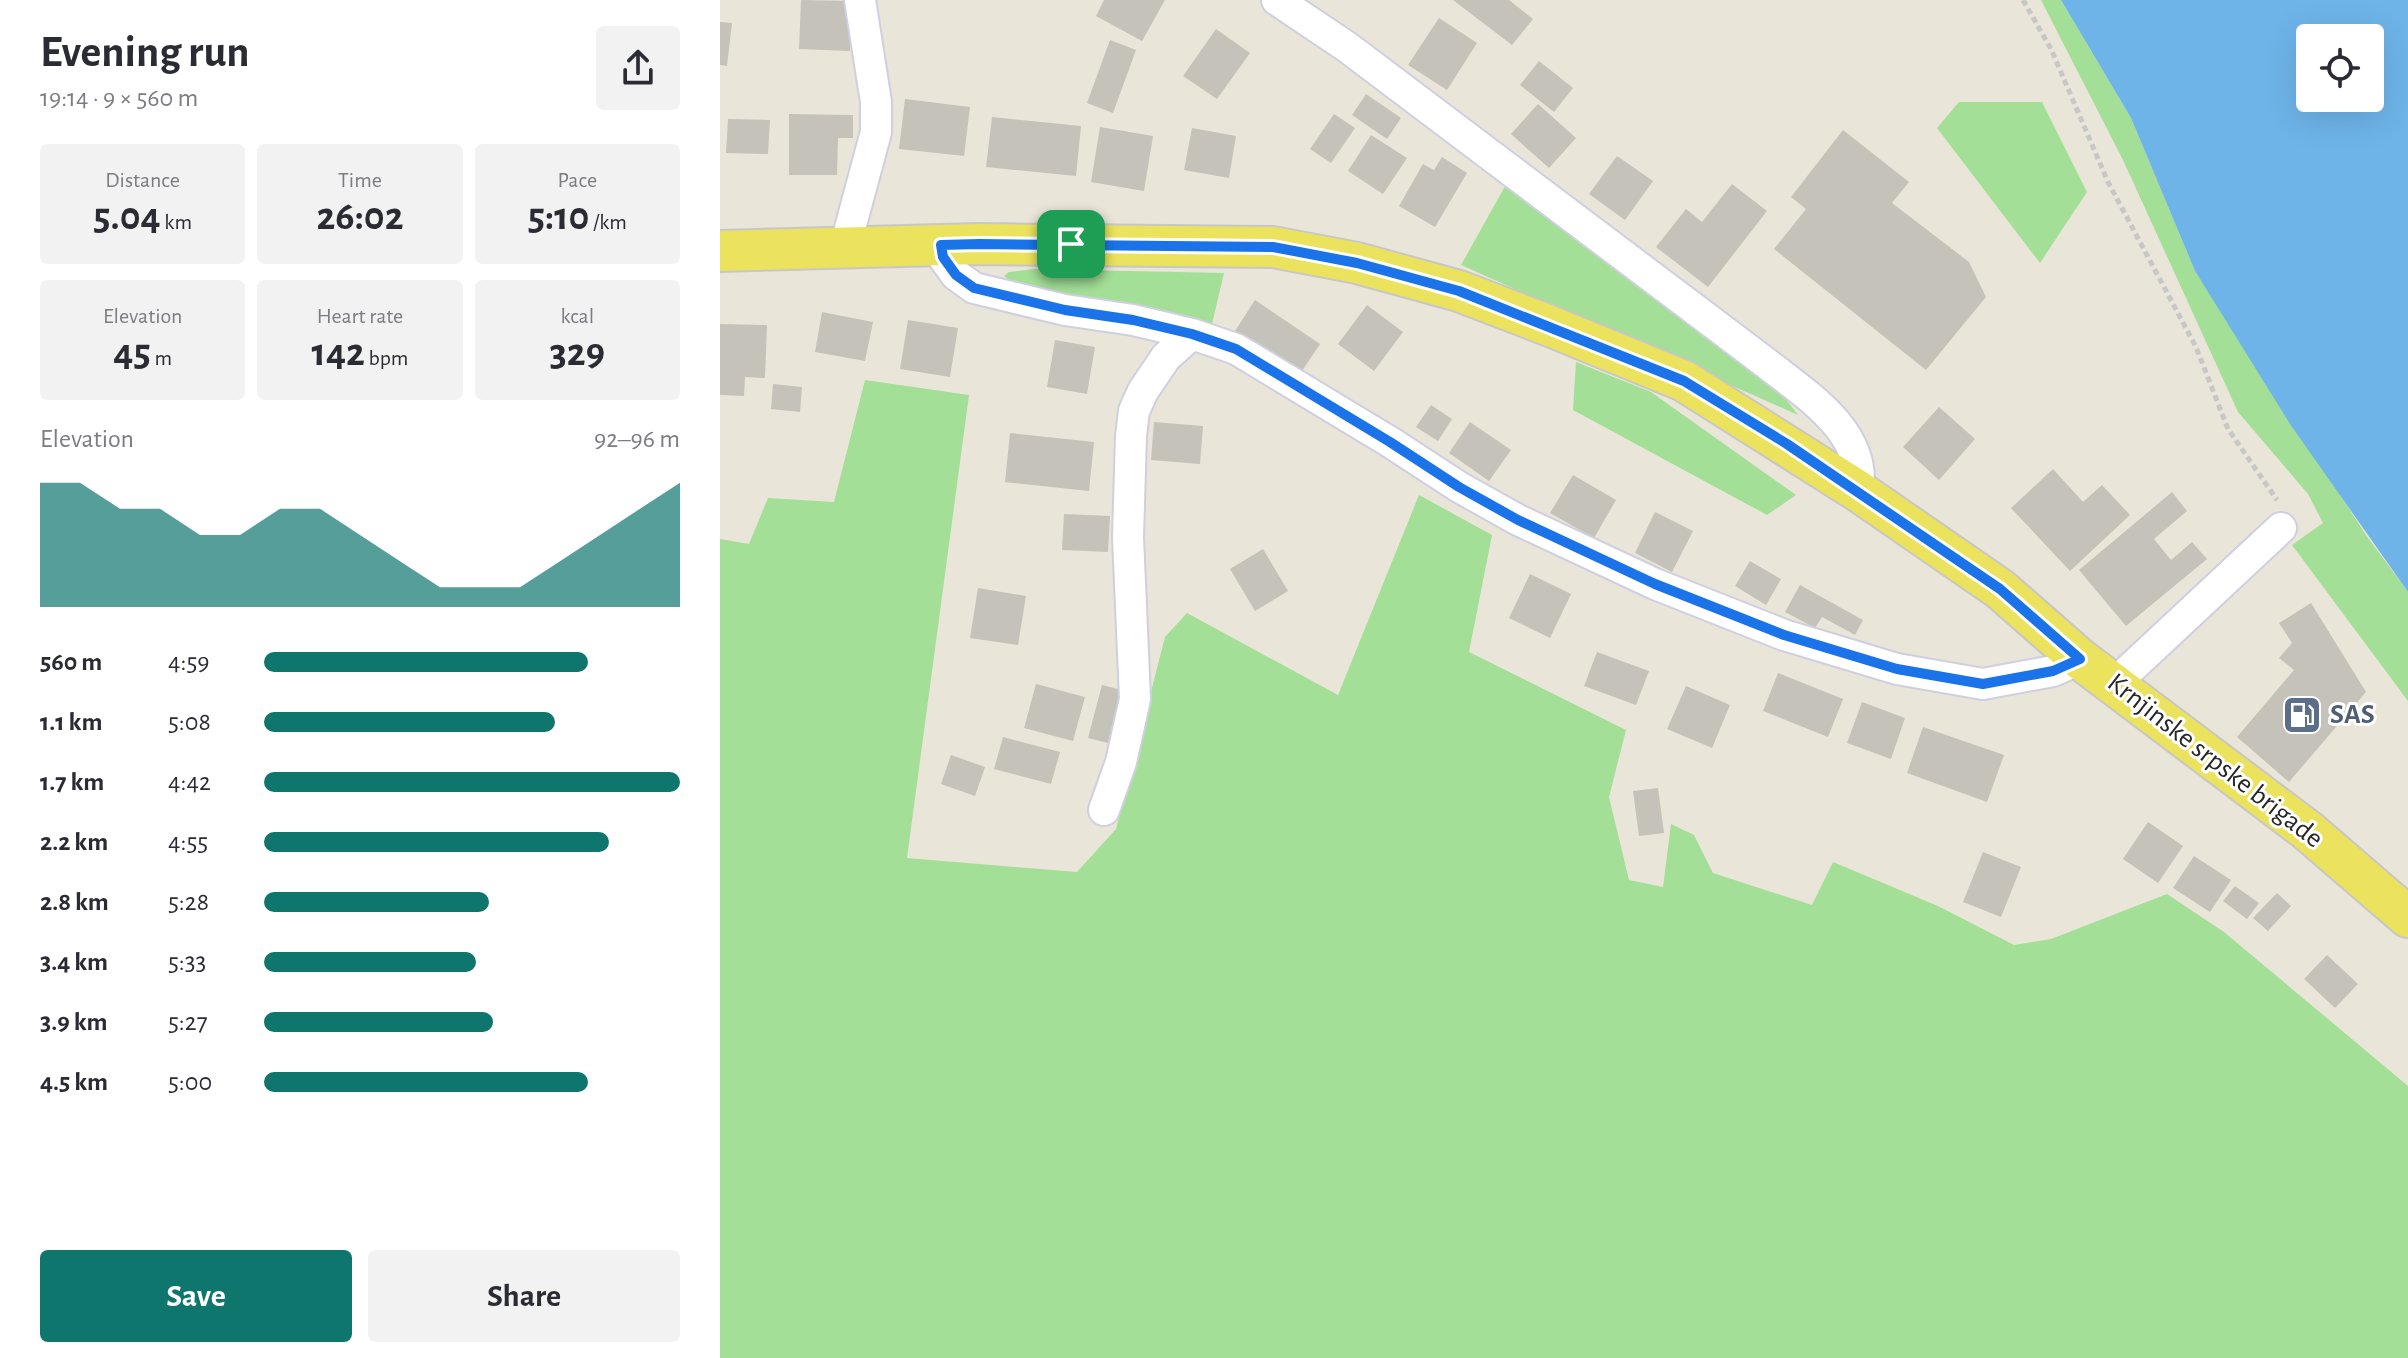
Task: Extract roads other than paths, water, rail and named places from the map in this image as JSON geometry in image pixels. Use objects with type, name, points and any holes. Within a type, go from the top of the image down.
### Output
[{"type":"main road","name":"Krnjinske srpske brigade","points":[[720,251],[941,245],[1273,247],[1371,267],[1459,291],[1684,381],[1858,491],[2000,589],[2080,659],[2307,830],[2408,917]]},
{"type":"street","points":[[845,247],[876,132],[876,102],[860,0]]},
{"type":"street","points":[[1277,0],[1371,65],[1766,363],[1832,417],[1853,446],[1861,474],[1858,491]]},
{"type":"street","points":[[941,245],[943,257],[956,275],[974,288],[1065,310],[1133,320],[1192,334],[1236,349],[1518,520],[1655,584],[1784,635],[1897,669],[1983,684],[2053,671],[2080,659]]},
{"type":"street","points":[[1104,810],[1121,762],[1135,699],[1128,537],[1134,411],[1143,391],[1166,357],[1192,334]]},
{"type":"street","points":[[2115,683],[2281,528]]},
{"type":"water","points":[[2061,0],[2408,0],[2408,592],[2290,424],[2195,271],[2131,118]]},
{"type":"place","name":"SAS","points":[[2302,715]]}]
